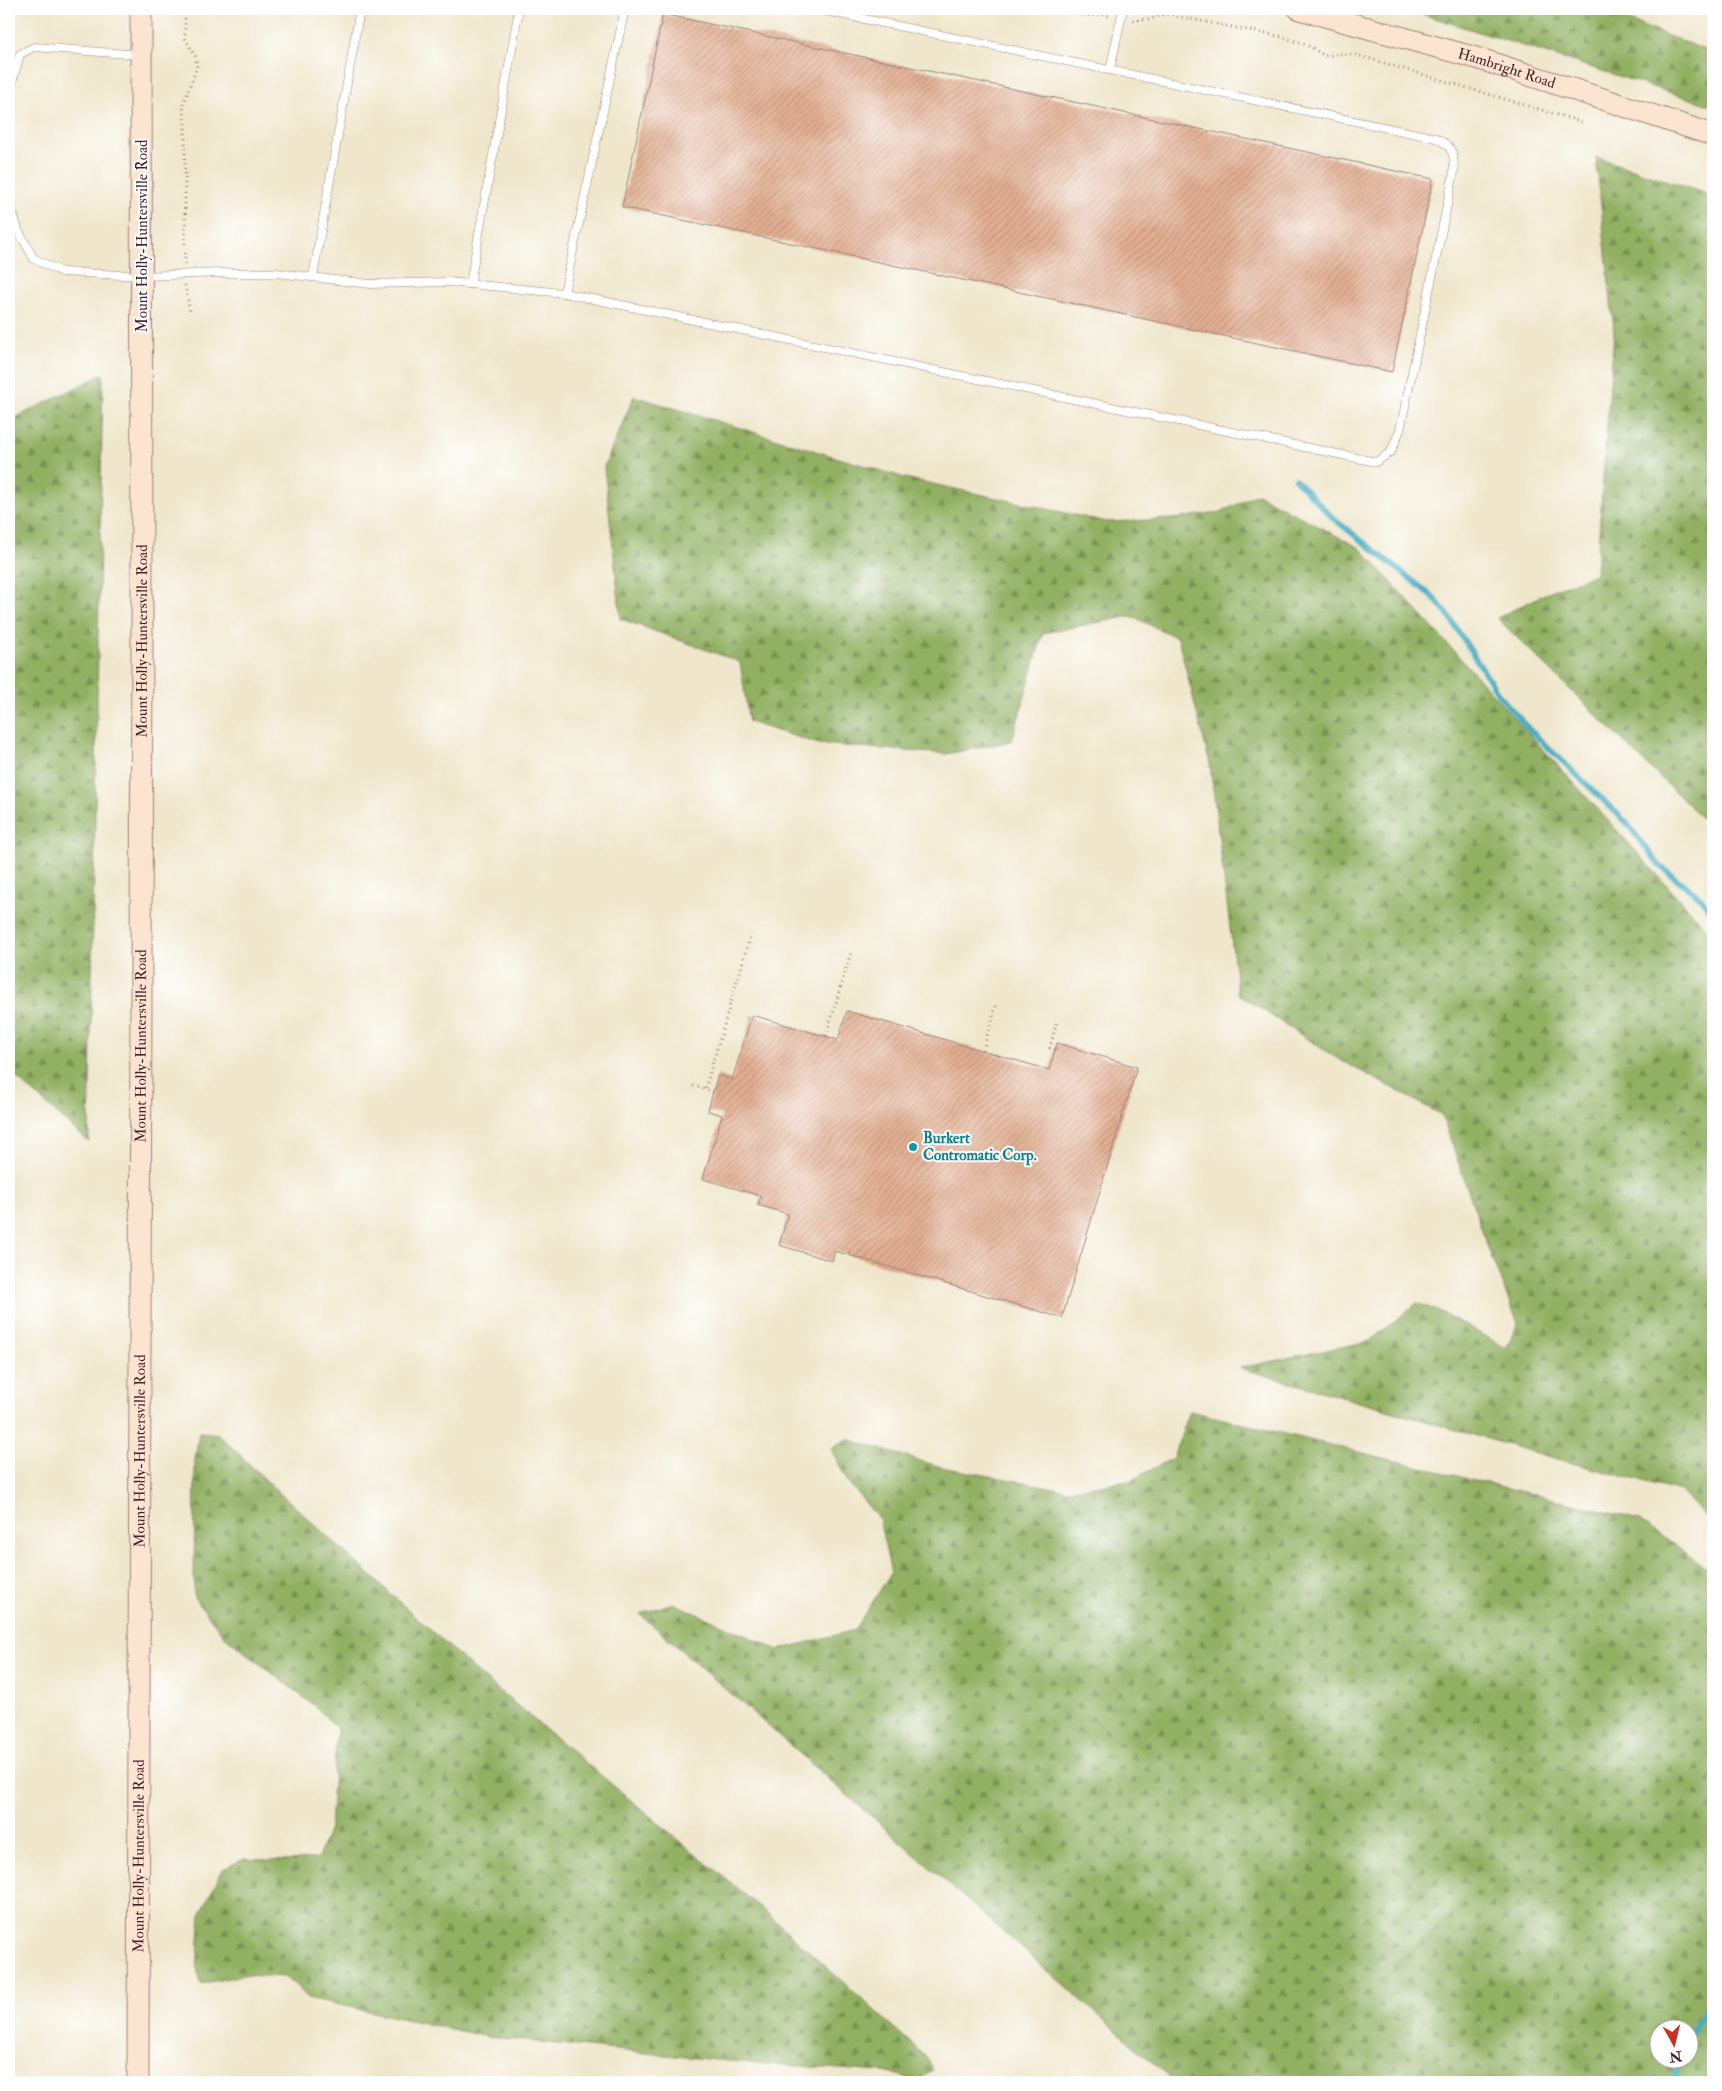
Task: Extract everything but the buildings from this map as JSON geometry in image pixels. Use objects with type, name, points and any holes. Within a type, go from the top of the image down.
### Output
[{"type":"main road","name":"Mount Holly-Huntersville Road","points":[[138,2082],[141,9]]},
{"type":"main road","name":"Hambright Road","points":[[1299,9],[1480,59],[1713,135]]},
{"type":"lane","points":[[313,277],[360,9]]},
{"type":"lane","points":[[470,284],[519,9]]},
{"type":"lane","points":[[564,293],[625,9]]},
{"type":"lane","points":[[9,199],[18,230],[34,259],[62,272],[142,276],[259,273],[370,284],[448,282],[564,293],[1376,462],[1391,452],[1400,430],[1454,172],[1454,154],[1447,144],[1436,138],[816,9]]},
{"type":"lane","points":[[1110,70],[1123,9]]},
{"type":"lane","points":[[9,104],[10,90],[20,54],[34,47],[141,56]]},
{"type":"path","points":[[185,9],[185,38],[195,56],[197,67],[183,105],[185,124],[185,259]]},
{"type":"path","points":[[1069,9],[1084,16],[1091,17],[1101,14]]},
{"type":"path","points":[[1132,20],[1148,20],[1165,14],[1283,36],[1307,45],[1325,56],[1357,55],[1582,122]]},
{"type":"path","points":[[185,289],[190,311]]},
{"type":"path","points":[[705,1090],[751,934]]},
{"type":"path","points":[[826,1036],[850,952]]},
{"type":"path","points":[[983,1050],[997,1003]]},
{"type":"path","points":[[1056,1050],[1050,1048],[1057,1020]]},
{"type":"path","points":[[693,1086],[713,1092]]},
{"type":"green space","points":[[1406,9],[1598,9],[1713,53],[1713,106]]},
{"type":"green space","points":[[1596,157],[1713,196],[1713,829],[1497,618],[1553,590],[1596,574],[1614,331]]},
{"type":"green space","points":[[103,374],[89,1142],[9,1071],[9,421]]},
{"type":"green space","points":[[634,396],[905,478],[1107,522],[1172,519],[1221,512],[1257,494],[1360,548],[1713,936],[1713,1525],[1681,1491],[1568,1462],[1240,1368],[1370,1341],[1417,1303],[1445,1314],[1506,1348],[1518,1323],[1492,1259],[1442,1115],[1335,1057],[1238,994],[1210,764],[1178,638],[1131,616],[1043,633],[1012,741],[946,754],[819,744],[749,722],[740,662],[621,619],[604,467]]},
{"type":"green space","points":[[1190,1411],[1639,1520],[1713,1573],[1713,2082],[1175,2082],[640,1614],[673,1603],[778,1650],[855,1630],[891,1573],[879,1519],[848,1482],[831,1449],[847,1439],[941,1467],[1066,1490],[1130,1481],[1173,1458]]},
{"type":"green space","points":[[199,1432],[218,1434],[272,1486],[480,1675],[762,1909],[925,2056],[933,2070],[914,2081],[895,2073],[715,2060],[488,2037],[308,1998],[287,1977],[243,1975],[201,1984],[197,1968],[201,1913],[223,1869],[244,1859],[291,1861],[318,1858],[330,1826],[337,1728],[316,1707],[224,1636],[194,1597],[195,1459]]},
{"type":"waterway","points":[[1295,479],[1334,519],[1432,596],[1446,612],[1499,695],[1531,731],[1626,822],[1659,865],[1701,898],[1713,916]]},
{"type":"waterway","points":[[1700,2019],[1713,1995]]},
{"type":"waterway","points":[[1672,2082],[1677,2068]]},
{"type":"place","name":"Burkert Contromatic Corp.","points":[[913,1147]]}]
